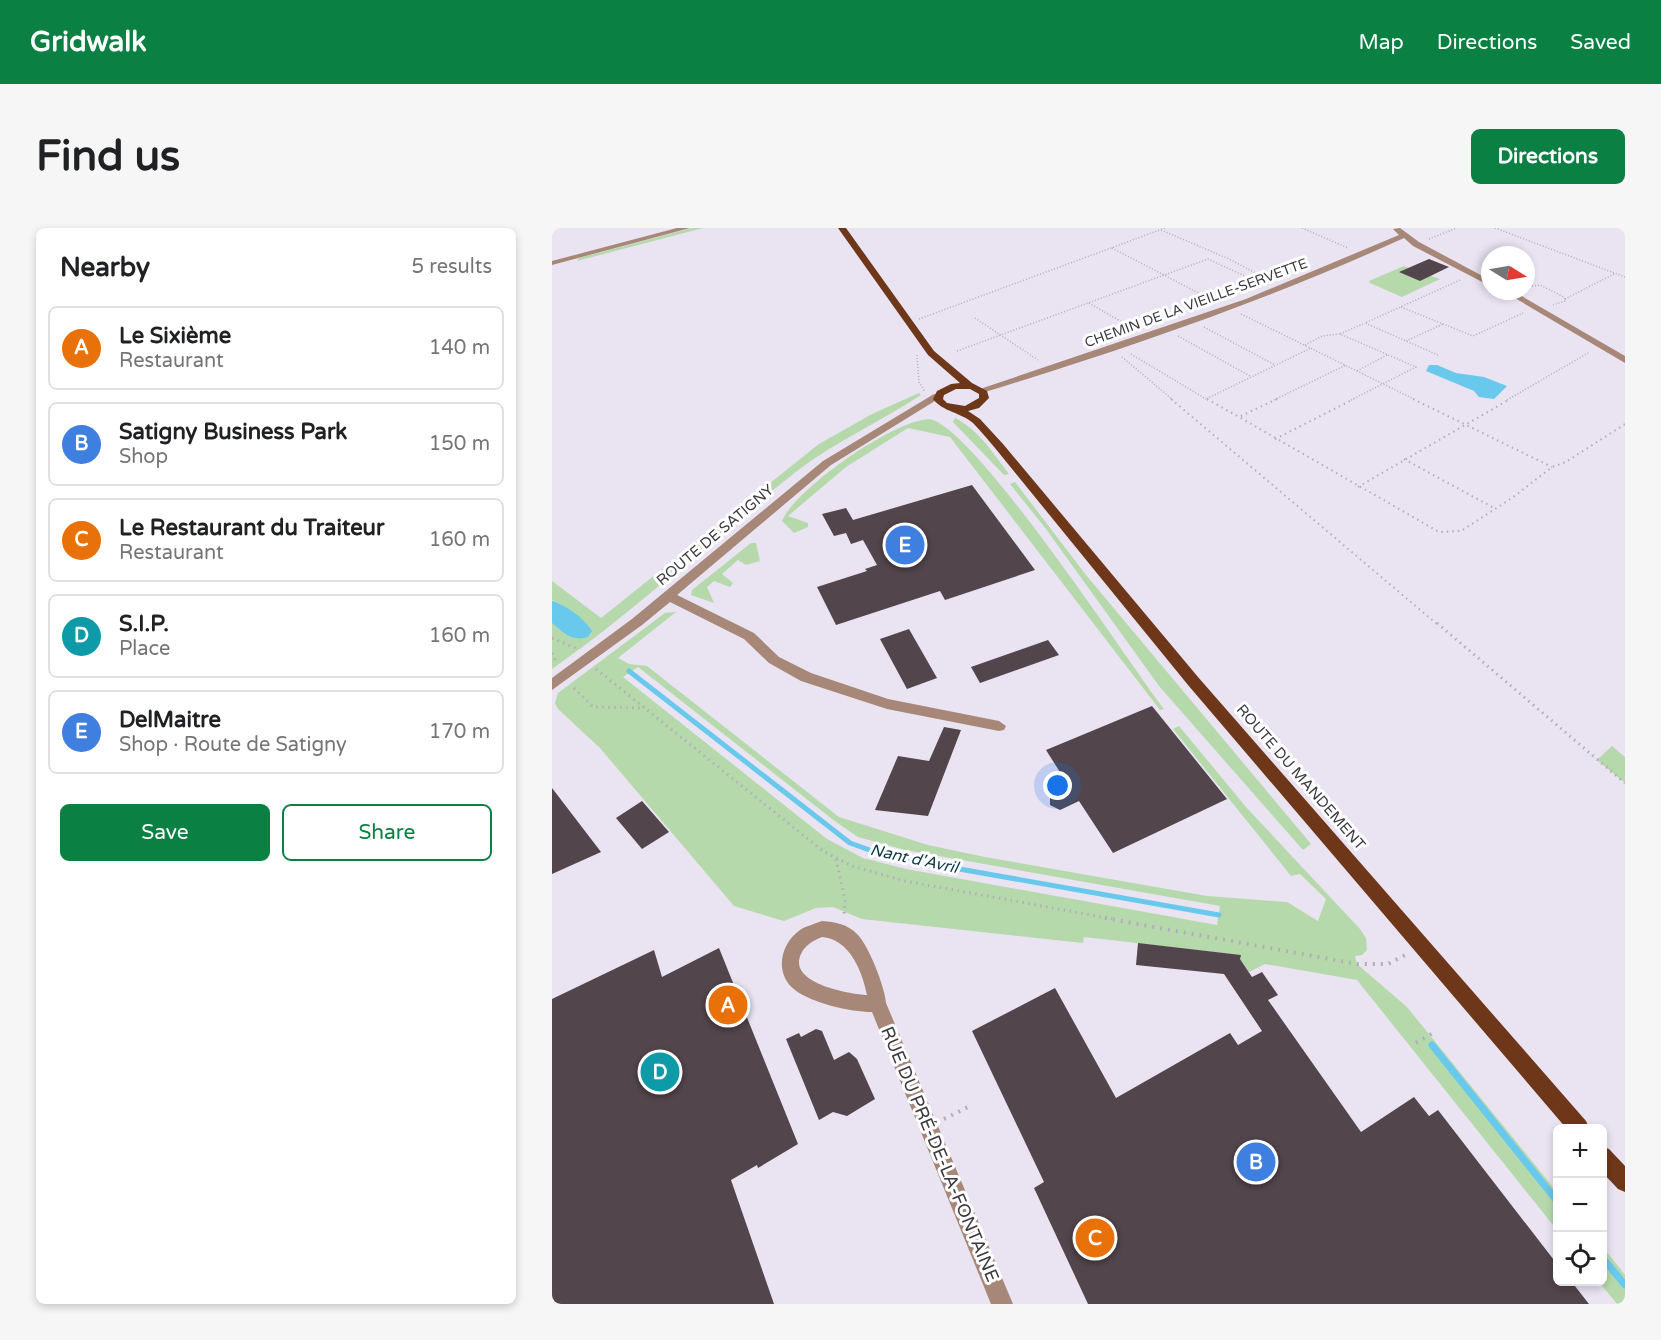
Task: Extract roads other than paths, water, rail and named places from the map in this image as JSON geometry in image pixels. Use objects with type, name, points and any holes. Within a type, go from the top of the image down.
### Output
[{"type":"main road","points":[[842,228],[931,353],[968,385],[982,390],[984,398],[981,402],[952,408]]},
{"type":"main road","points":[[931,353],[941,386],[968,385]]},
{"type":"main road","name":"ROUTE DU MANDEMENT","points":[[941,386],[940,404],[976,422],[999,446],[1193,681],[1576,1124]]},
{"type":"main road","name":"ROUTE DU MANDEMENT","points":[[981,402],[999,446]]},
{"type":"main road","points":[[1607,1162],[1625,1182]]},
{"type":"street","points":[[552,263],[686,228]]},
{"type":"street","points":[[1396,228],[1405,236],[1481,278]]},
{"type":"street","name":"CHEMIN DE LA VIEILLE-SERVETTE","points":[[982,390],[1147,337],[1228,308],[1405,236]]},
{"type":"street","points":[[1524,300],[1625,360]]},
{"type":"street","name":"ROUTE DE SATIGNY","points":[[552,685],[581,656],[669,596],[827,463],[904,417],[941,386]]},
{"type":"street","name":"ROUTE DE SATIGNY","points":[[904,417],[952,408]]},
{"type":"street","points":[[669,596],[749,636],[774,660],[806,677],[886,704],[999,726]]},
{"type":"street","name":"RUE DU PRÉ-DE-LA-FONTAINE","points":[[877,1003],[861,1005],[802,987],[791,976],[789,961],[797,943],[812,932],[826,928],[843,933],[852,940],[876,985],[877,1003],[1002,1304]]},
{"type":"water","points":[[1429,365],[1437,365],[1456,373],[1484,377],[1507,386],[1494,399],[1479,397],[1474,391],[1426,371]]},
{"type":"waterway","name":"Nant d'Avril","points":[[552,610],[579,631]]},
{"type":"waterway","name":"Nant d'Avril","points":[[629,671],[850,843],[886,856],[1219,915]]},
{"type":"waterway","points":[[1432,1045],[1553,1196]]},
{"type":"waterway","points":[[1607,1263],[1625,1285]]},
{"type":"place","name":"DelMaitre","points":[[905,545]]},
{"type":"place","name":"Le Sixième","points":[[728,1005]]},
{"type":"place","name":"S.I.P.","points":[[660,1072]]},
{"type":"place","name":"Satigny Business Park","points":[[1256,1162]]},
{"type":"place","name":"Le Restaurant du Traiteur","points":[[1095,1238]]}]
